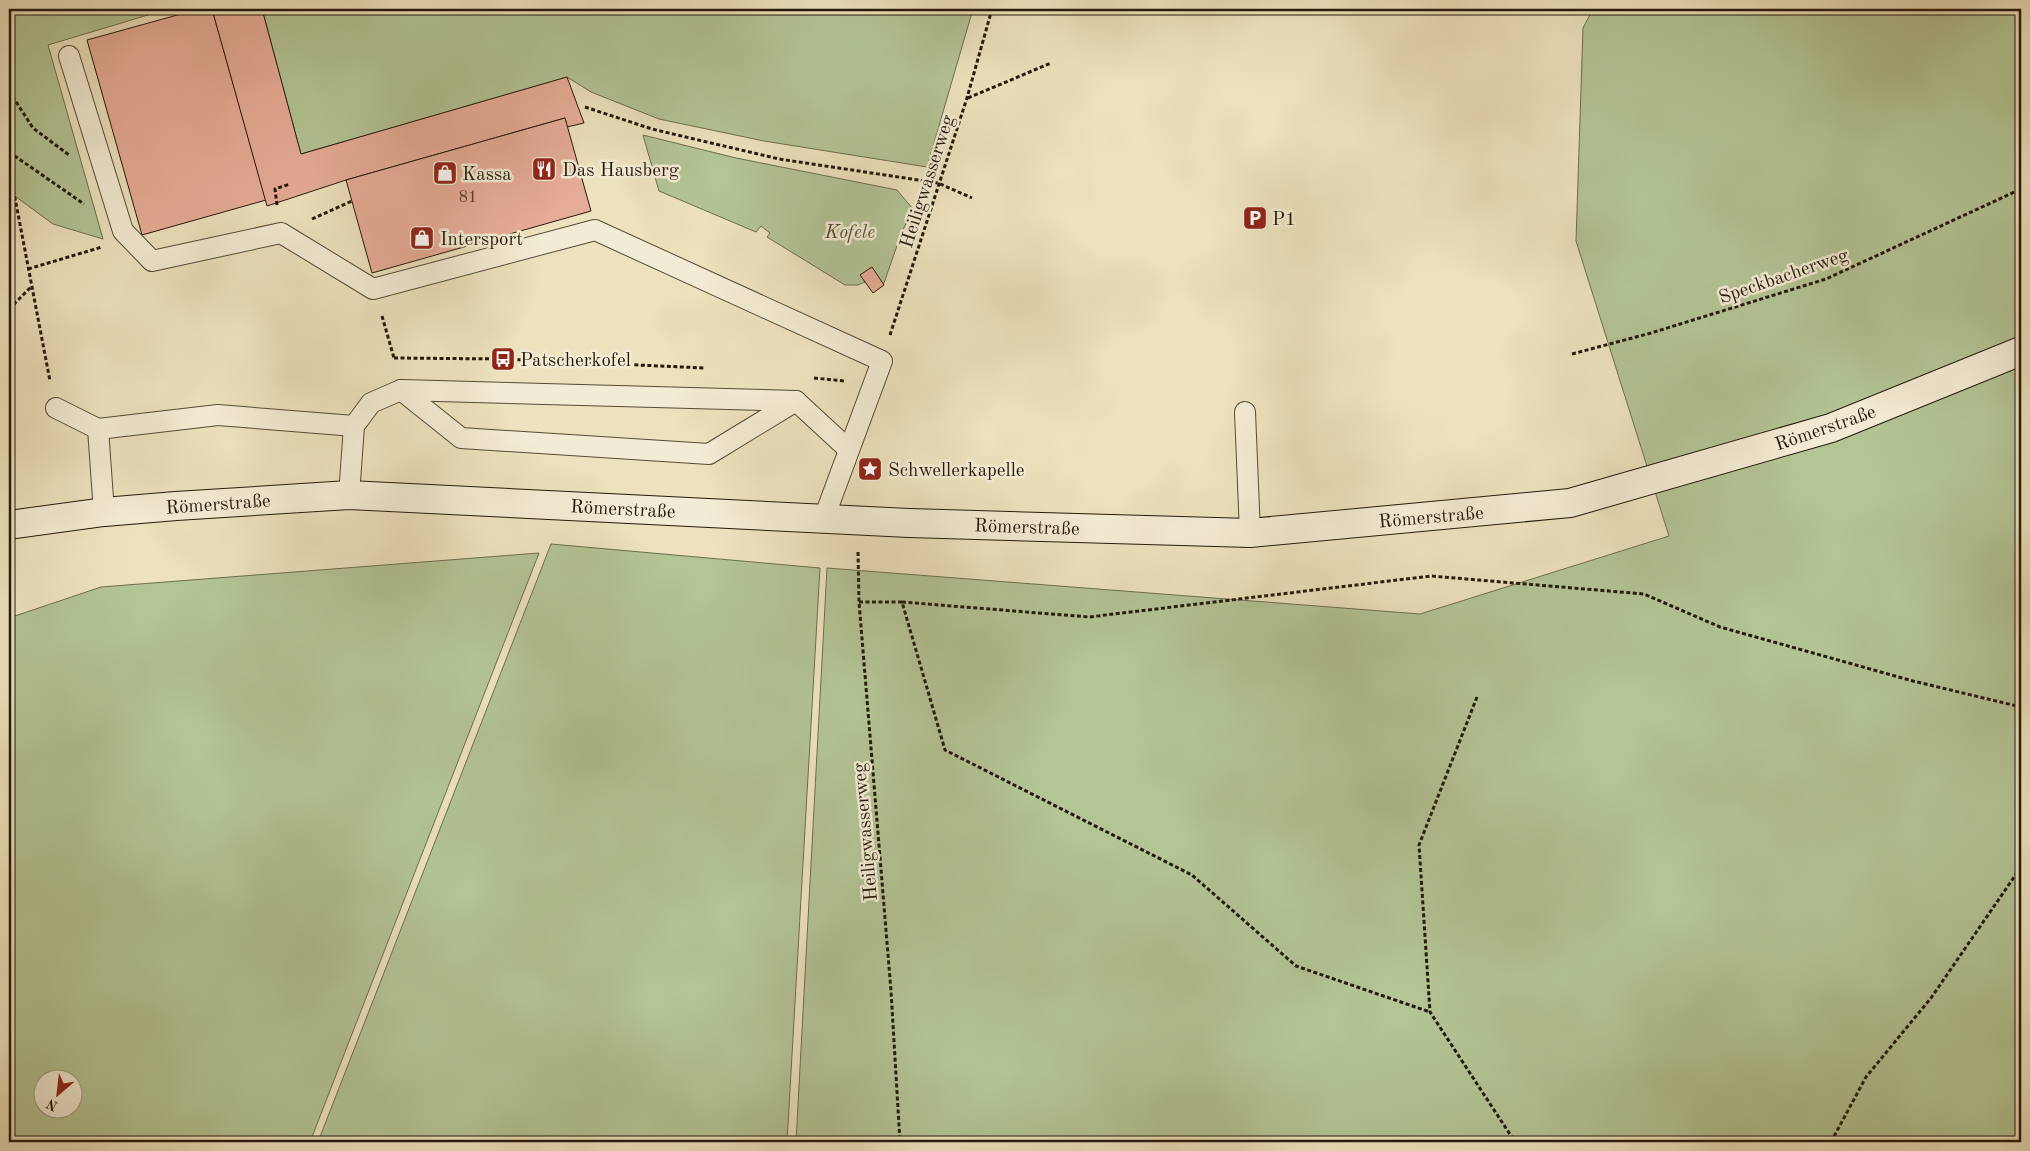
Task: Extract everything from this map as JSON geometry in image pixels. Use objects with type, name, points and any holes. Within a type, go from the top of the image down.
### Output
[{"type":"main road","name":"Römerstraße","points":[[9,525],[104,512],[349,495],[857,520],[1250,533],[1570,503],[1831,428],[2021,351]]},
{"type":"lane","points":[[69,56],[123,231],[152,261],[281,233],[374,288],[595,230],[882,361],[824,518]]},
{"type":"lane","points":[[349,495],[354,426],[371,403],[401,390],[796,402],[848,449]]},
{"type":"lane","points":[[401,390],[461,438],[709,454],[796,402]]},
{"type":"lane","points":[[56,408],[98,429],[218,415],[354,426]]},
{"type":"lane","points":[[1245,412],[1250,533]]},
{"type":"lane","points":[[98,429],[104,512]]},
{"type":"path","name":"Heiligwasserweg","points":[[882,361],[967,98],[992,9]]},
{"type":"path","points":[[967,98],[1051,63]]},
{"type":"path","points":[[9,91],[33,128],[108,184]]},
{"type":"path","points":[[585,107],[652,129],[779,159],[938,183],[972,198]]},
{"type":"path","points":[[9,152],[123,231],[116,243],[28,269]]},
{"type":"path","points":[[9,185],[14,193],[56,408]]},
{"type":"path","name":"Speckbacherweg","points":[[1572,354],[1651,333],[1826,279],[2021,189]]},
{"type":"path","points":[[9,309],[32,286]]},
{"type":"path","points":[[374,288],[394,358],[503,359],[696,367]]},
{"type":"path","name":"Heiligwasserweg","points":[[857,520],[859,602],[891,990],[900,1142]]},
{"type":"path","points":[[859,602],[902,602],[1089,617],[1431,576],[1644,594],[1720,626],[1912,681],[2021,707]]},
{"type":"path","points":[[902,602],[944,750],[1192,875],[1296,966],[1430,1012]]},
{"type":"path","points":[[1477,697],[1419,845],[1430,1012],[1515,1142]]},
{"type":"path","points":[[1831,1142],[1866,1078],[1931,998],[2021,867]]},
{"type":"green space","points":[[9,9],[168,9],[48,45],[103,239],[53,224],[12,194],[9,189]]},
{"type":"green space","points":[[262,9],[973,9],[927,167],[764,141],[659,119],[591,92],[567,77],[301,154]]},
{"type":"green space","points":[[1593,9],[2021,9],[2021,1142],[796,1142],[827,568],[1420,614],[1669,536],[1576,241],[1583,28]]},
{"type":"green space","name":"Kofele","points":[[643,135],[736,158],[897,190],[913,209],[901,234],[884,283],[865,282],[858,285],[845,285],[767,237],[770,233],[761,226],[756,232],[659,191]]},
{"type":"green space","points":[[551,544],[820,568],[787,1142],[318,1142]]},
{"type":"green space","points":[[539,553],[310,1142],[9,1142],[9,618],[101,587]]},
{"type":"building","points":[[199,9],[212,9],[266,200],[142,235],[87,40]]},
{"type":"building","points":[[212,9],[262,9],[301,154],[567,77],[584,123],[567,127],[565,118],[346,180],[267,206]]},
{"type":"building","points":[[565,118],[591,211],[372,273],[346,180]]},
{"type":"building","points":[[872,267],[884,285],[873,293],[860,275]]},
{"type":"place","name":"Das Hausberg","points":[[544,169]]},
{"type":"place","name":"Kassa","points":[[445,173]]},
{"type":"place","name":"P1","points":[[1255,218]]},
{"type":"place","name":"Intersport","points":[[422,238]]},
{"type":"place","name":"Patscherkofel","points":[[503,359]]},
{"type":"place","name":"Schwellerkapelle","points":[[870,469]]}]
